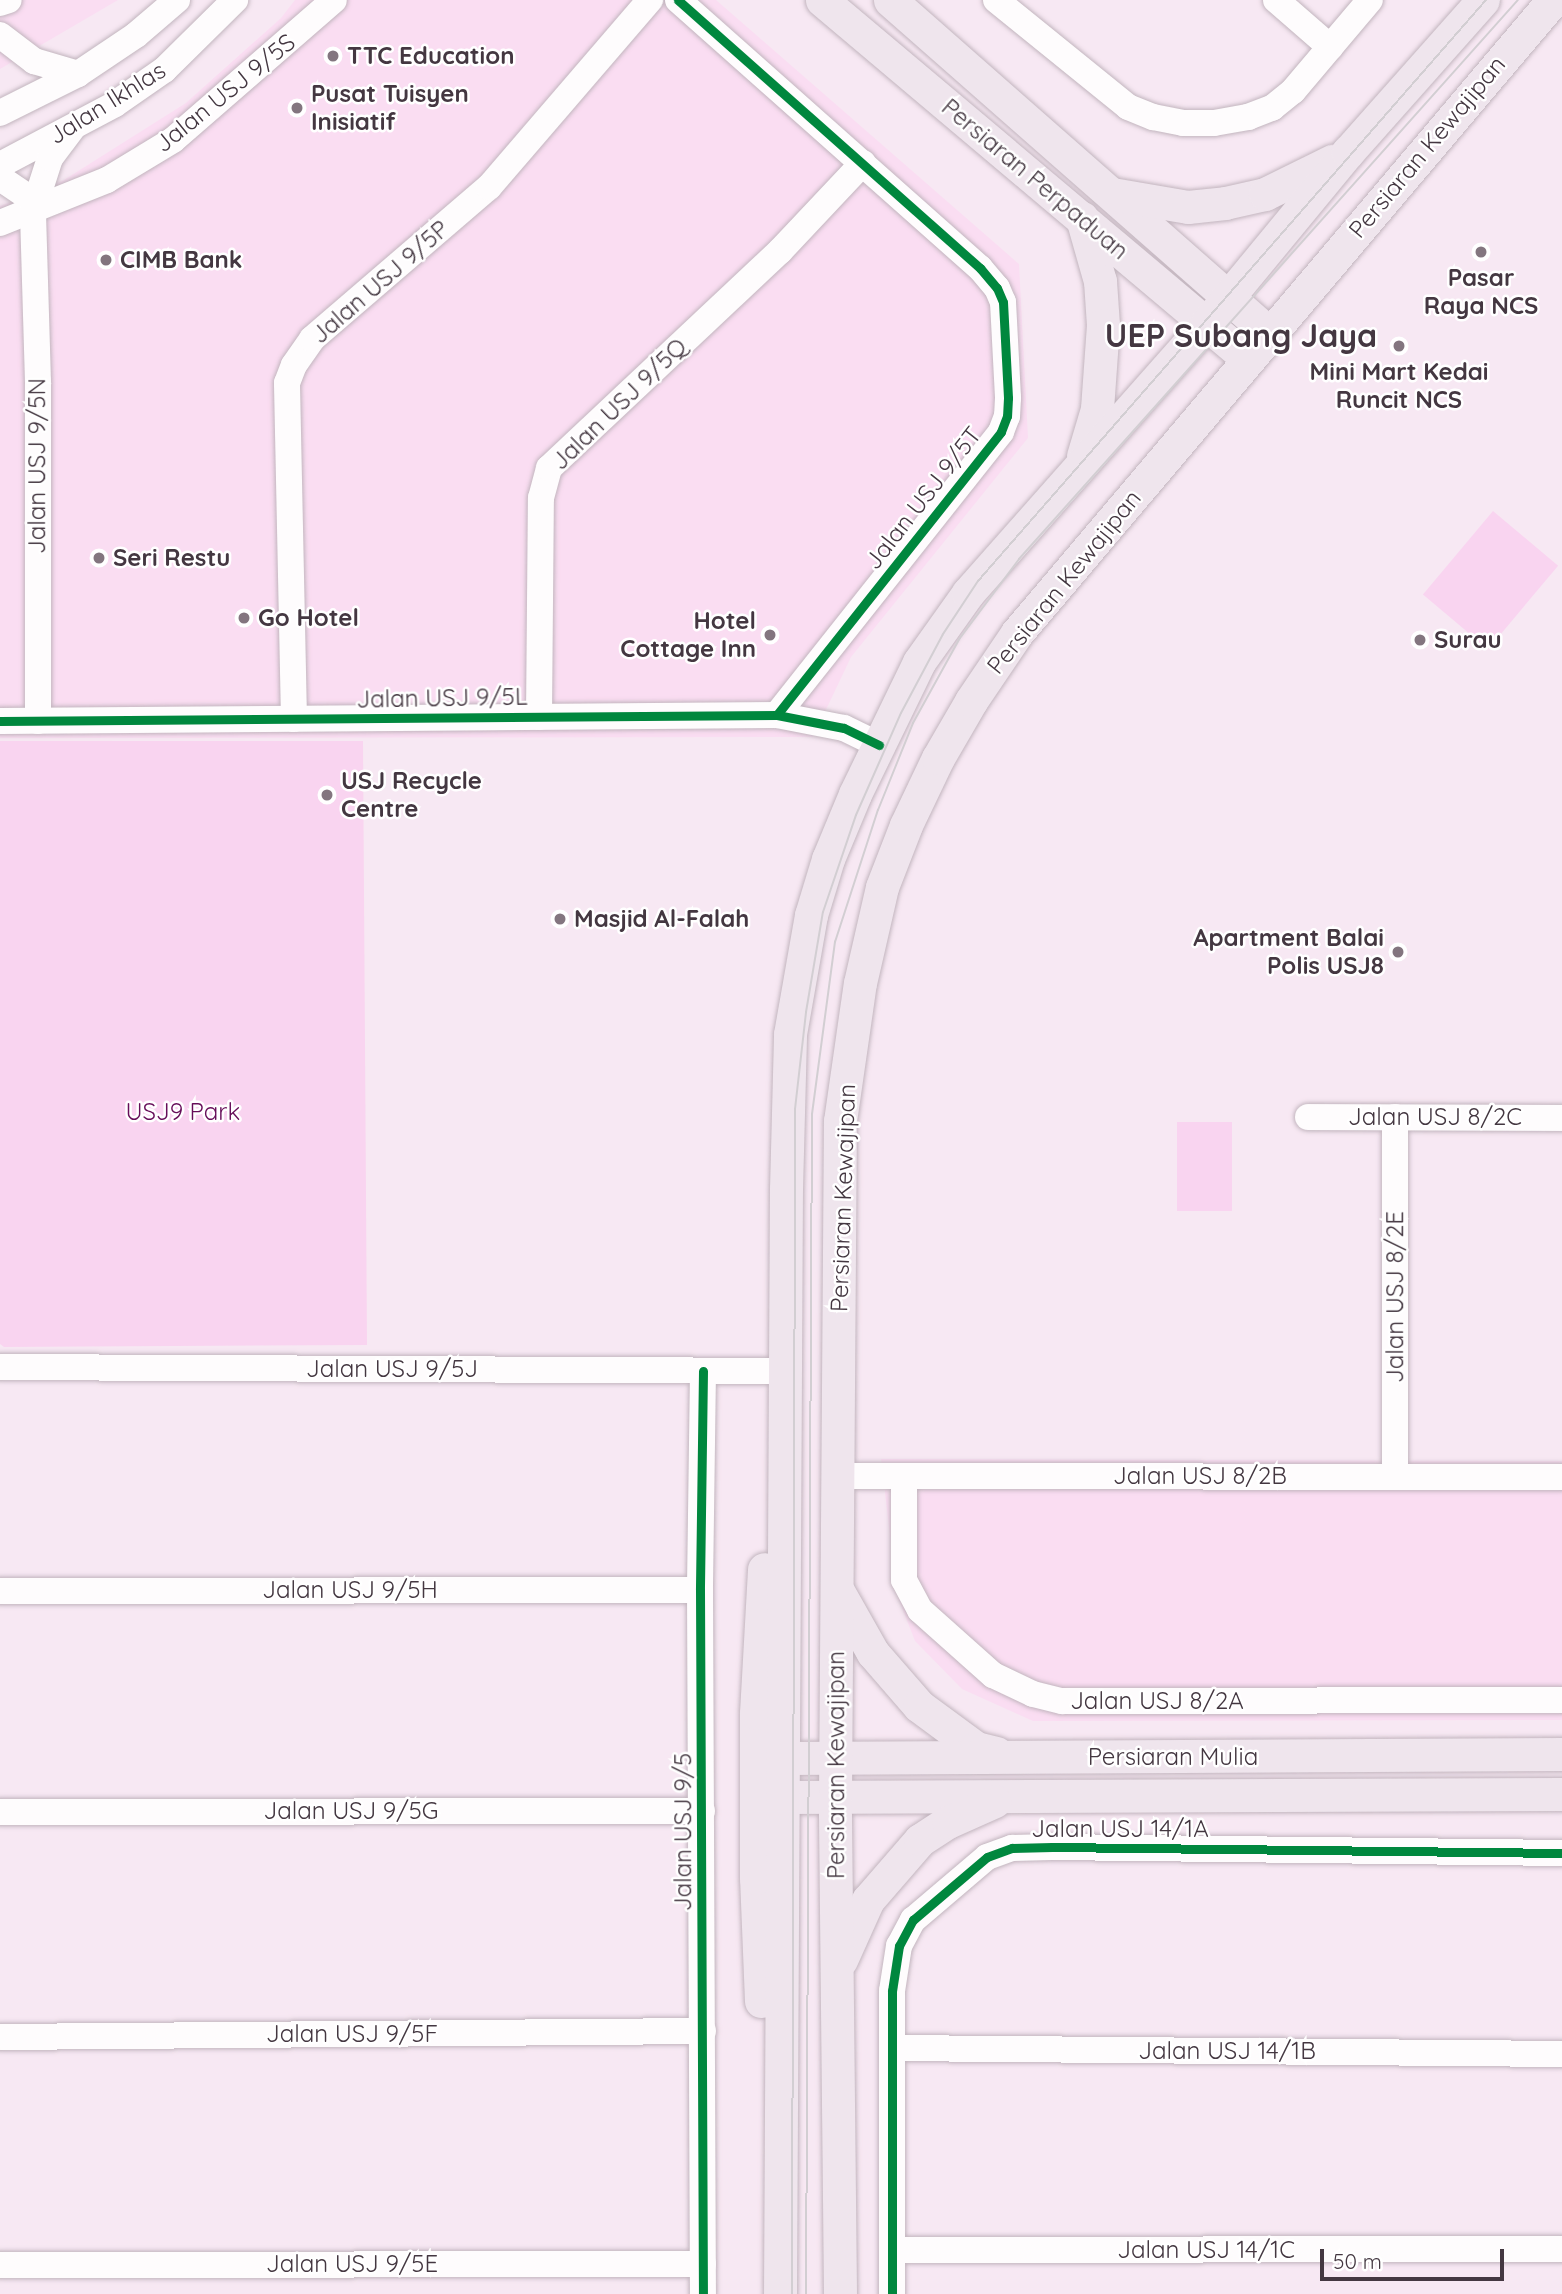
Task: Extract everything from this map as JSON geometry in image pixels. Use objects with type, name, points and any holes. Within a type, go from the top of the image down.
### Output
[{"type":"main road","name":"Persiaran Perpaduan","points":[[822,0],[1248,359]]},
{"type":"main road","name":"Persiaran Perpaduan","points":[[890,0],[1270,334]]},
{"type":"main road","points":[[780,2294],[789,1061],[799,973],[811,915],[828,859],[919,662],[968,593],[1206,324],[1348,152],[1483,0]]},
{"type":"main road","name":"Persiaran Kewajipan","points":[[839,2294],[835,1758],[841,1121],[860,983],[882,887],[906,825],[938,758],[971,701],[1017,633],[1553,0]]},
{"type":"main road","points":[[1110,194],[1188,206],[1225,203],[1265,194],[1348,152]]},
{"type":"main road","points":[[1079,468],[1097,409],[1102,325],[1100,281],[1082,218]]},
{"type":"main road","points":[[780,2181],[764,2044],[756,1878],[756,1713],[764,1573],[785,1420]]},
{"type":"main road","points":[[837,1588],[873,1653],[919,1706],[976,1748],[1013,1758]]},
{"type":"main road","name":"Persiaran Mulia","points":[[784,1758],[1562,1754]]},
{"type":"main road","name":"Persiaran Mulia","points":[[784,1797],[1562,1794]]},
{"type":"main road","points":[[837,1969],[868,1900],[920,1840],[948,1822],[1007,1796]]},
{"type":"street","points":[[0,3],[9,0]]},
{"type":"street","name":"Jalan Ikhlas","points":[[0,113],[78,74],[136,35],[177,0]]},
{"type":"street","name":"Jalan Ikhlas","points":[[0,165],[72,129],[164,70],[235,0]]},
{"type":"street","name":"Jalan USJ 9/5S","points":[[0,223],[107,180],[173,140],[334,0]]},
{"type":"street","name":"Jalan USJ 9/5P","points":[[295,719],[287,383],[294,365],[312,339],[489,187],[650,0]]},
{"type":"street","points":[[996,0],[1128,107],[1153,117],[1183,123],[1214,123],[1248,117],[1272,108],[1293,91],[1370,0]]},
{"type":"street","points":[[1276,0],[1330,47]]},
{"type":"street","name":"Jalan USJ 9/5T","points":[[686,3],[980,268],[997,288],[1003,302],[1007,416],[1001,432],[776,715]]},
{"type":"street","points":[[0,35],[34,61],[78,74]]},
{"type":"street","name":"Jalan USJ 9/5N","points":[[38,721],[38,382],[33,211],[50,158],[72,129]]},
{"type":"street","name":"Jalan USJ 9/5Q","points":[[539,717],[541,498],[549,468],[780,251],[863,163]]},
{"type":"street","points":[[0,178],[25,195],[33,211]]},
{"type":"street","name":"Jalan USJ 9/5L","points":[[0,721],[776,715],[844,728],[879,745]]},
{"type":"street","name":"Jalan USJ 8/2C","points":[[1308,1117],[1562,1118]]},
{"type":"street","name":"Jalan USJ 8/2E","points":[[1395,1117],[1395,1477]]},
{"type":"street","name":"Jalan USJ 9/5J","points":[[0,1367],[785,1371]]},
{"type":"street","name":"Jalan USJ 9/5","points":[[703,1371],[700,1590],[703,2294]]},
{"type":"street","name":"Jalan USJ 8/2B","points":[[838,1476],[1562,1477]]},
{"type":"street","name":"Jalan USJ 8/2A","points":[[904,1476],[904,1580],[919,1610],[993,1675],[1033,1695],[1062,1701],[1562,1700]]},
{"type":"street","name":"Jalan USJ 9/5H","points":[[0,1591],[700,1590]]},
{"type":"street","name":"Jalan USJ 9/5G","points":[[0,1812],[702,1811]]},
{"type":"street","name":"Jalan USJ 14/1A","points":[[892,2294],[892,1991],[900,1946],[913,1920],[987,1857],[1012,1849],[1562,1853]]},
{"type":"street","name":"Jalan USJ 9/5F","points":[[0,2037],[703,2031]]},
{"type":"street","name":"Jalan USJ 14/1B","points":[[892,2048],[1562,2054]]},
{"type":"street","name":"Jalan USJ 14/1C","points":[[892,2250],[1562,2249]]},
{"type":"street","name":"Jalan USJ 9/5E","points":[[0,2265],[703,2264]]},
{"type":"shaded area","points":[[0,0],[118,0],[0,69]]},
{"type":"shaded area","points":[[295,0],[716,0],[1019,264],[1028,438],[851,657],[813,737],[0,738],[0,206],[64,180],[186,103],[281,18]]},
{"type":"shaded area","points":[[881,1459],[1562,1461],[1562,1720],[1033,1721],[962,1689],[915,1641],[897,1595]]},
{"type":"green space","points":[[1493,511],[1558,566],[1488,649],[1423,594]]},
{"type":"green space","name":"USJ9 Park","points":[[0,741],[363,741],[367,1345],[4,1347],[0,1344]]},
{"type":"green space","points":[[1177,1122],[1232,1122],[1232,1211],[1177,1211]]},
{"type":"tram line","points":[[792,2294],[795,1109],[806,1012],[823,912],[856,815],[901,713],[943,634],[978,581],[1486,0]]},
{"type":"tram line","points":[[806,2294],[812,1114],[835,942],[878,810],[913,723],[960,638],[1019,559],[1518,0]]},
{"type":"cycle path","points":[[678,0],[980,268],[997,288],[1003,302],[1008,398],[1007,416],[1001,432],[777,715]]},
{"type":"cycle path","points":[[0,721],[777,715],[844,728],[879,745]]},
{"type":"cycle path","points":[[703,1371],[700,1590],[703,2294]]},
{"type":"cycle path","points":[[892,2294],[892,1991],[899,1946],[913,1920],[987,1857],[1012,1848],[1052,1847],[1562,1853]]},
{"type":"place","name":"TTC Education","points":[[333,56]]},
{"type":"place","name":"Pusat Tuisyen Inisiatif","points":[[297,108]]},
{"type":"place","name":"Pasar Raya NCS","points":[[1481,252]]},
{"type":"place","name":"CIMB Bank","points":[[106,260]]},
{"type":"place","name":"Mini Mart Kedai Runcit NCS","points":[[1399,346]]},
{"type":"place","name":"Seri Restu","points":[[99,558]]},
{"type":"place","name":"Go Hotel","points":[[244,618]]},
{"type":"place","name":"Hotel Cottage Inn","points":[[770,635]]},
{"type":"place","name":"Surau","points":[[1420,640]]},
{"type":"place","name":"USJ Recycle Centre","points":[[327,795]]},
{"type":"place","name":"Masjid Al-Falah","points":[[560,919]]},
{"type":"place","name":"Apartment Balai Polis USJ8","points":[[1398,952]]},
{"type":"district","name":"UEP Subang Jaya","points":[[1241,335]]}]
